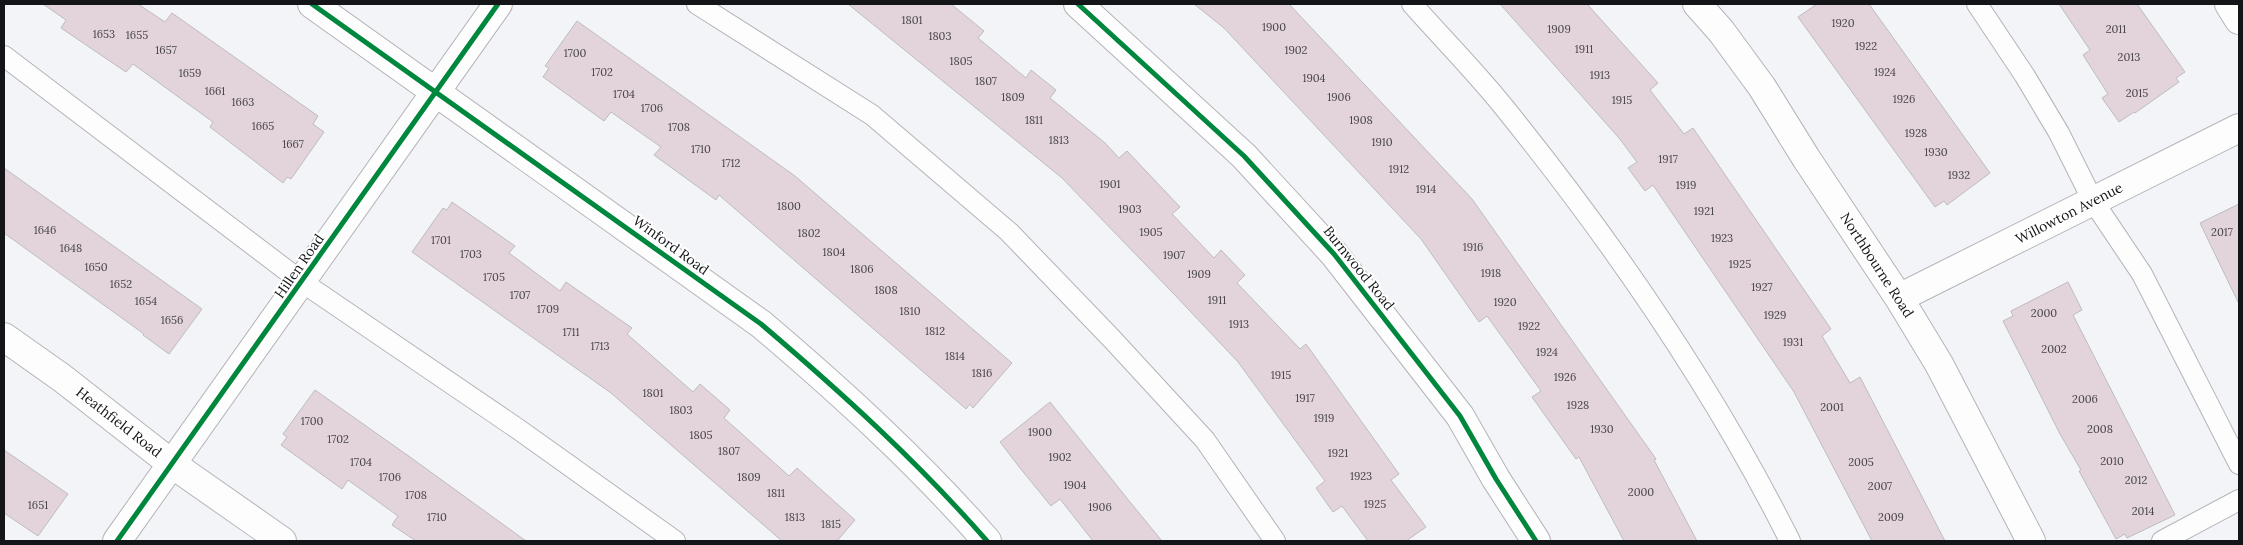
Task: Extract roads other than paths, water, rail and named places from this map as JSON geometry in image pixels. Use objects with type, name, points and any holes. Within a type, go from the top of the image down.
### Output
[{"type":"street","name":"Winford Road","points":[[312,4],[436,94],[650,243],[761,324],[822,376],[894,443],[954,503],[987,541]]},
{"type":"street","name":"Hillen Road","points":[[117,541],[436,94],[498,4]]},
{"type":"street","name":"Burnwood Road","points":[[1078,4],[1244,156],[1334,254],[1460,416],[1496,479],[1536,541]]},
{"type":"street","name":"Northbourne Road","points":[[1697,4],[1721,31],[1762,87],[1806,158],[1899,298],[1939,364],[2031,541]]},
{"type":"street","points":[[2229,4],[2239,20]]},
{"type":"street","name":"Willowton Avenue","points":[[1899,298],[2239,128]]},
{"type":"street","name":"Heathfield Road","points":[[4,338],[62,378],[172,464],[282,541]]},
{"type":"lane","points":[[698,4],[872,115],[1009,232],[1112,339],[1205,440],[1275,541]]},
{"type":"lane","points":[[1412,4],[1502,104],[1614,249],[1699,379],[1772,505],[1790,541]]},
{"type":"lane","points":[[1977,4],[2044,109],[2093,201],[2142,274],[2239,464]]},
{"type":"lane","points":[[4,56],[302,282],[518,429],[675,541]]},
{"type":"lane","points":[[2162,541],[2239,500]]}]
